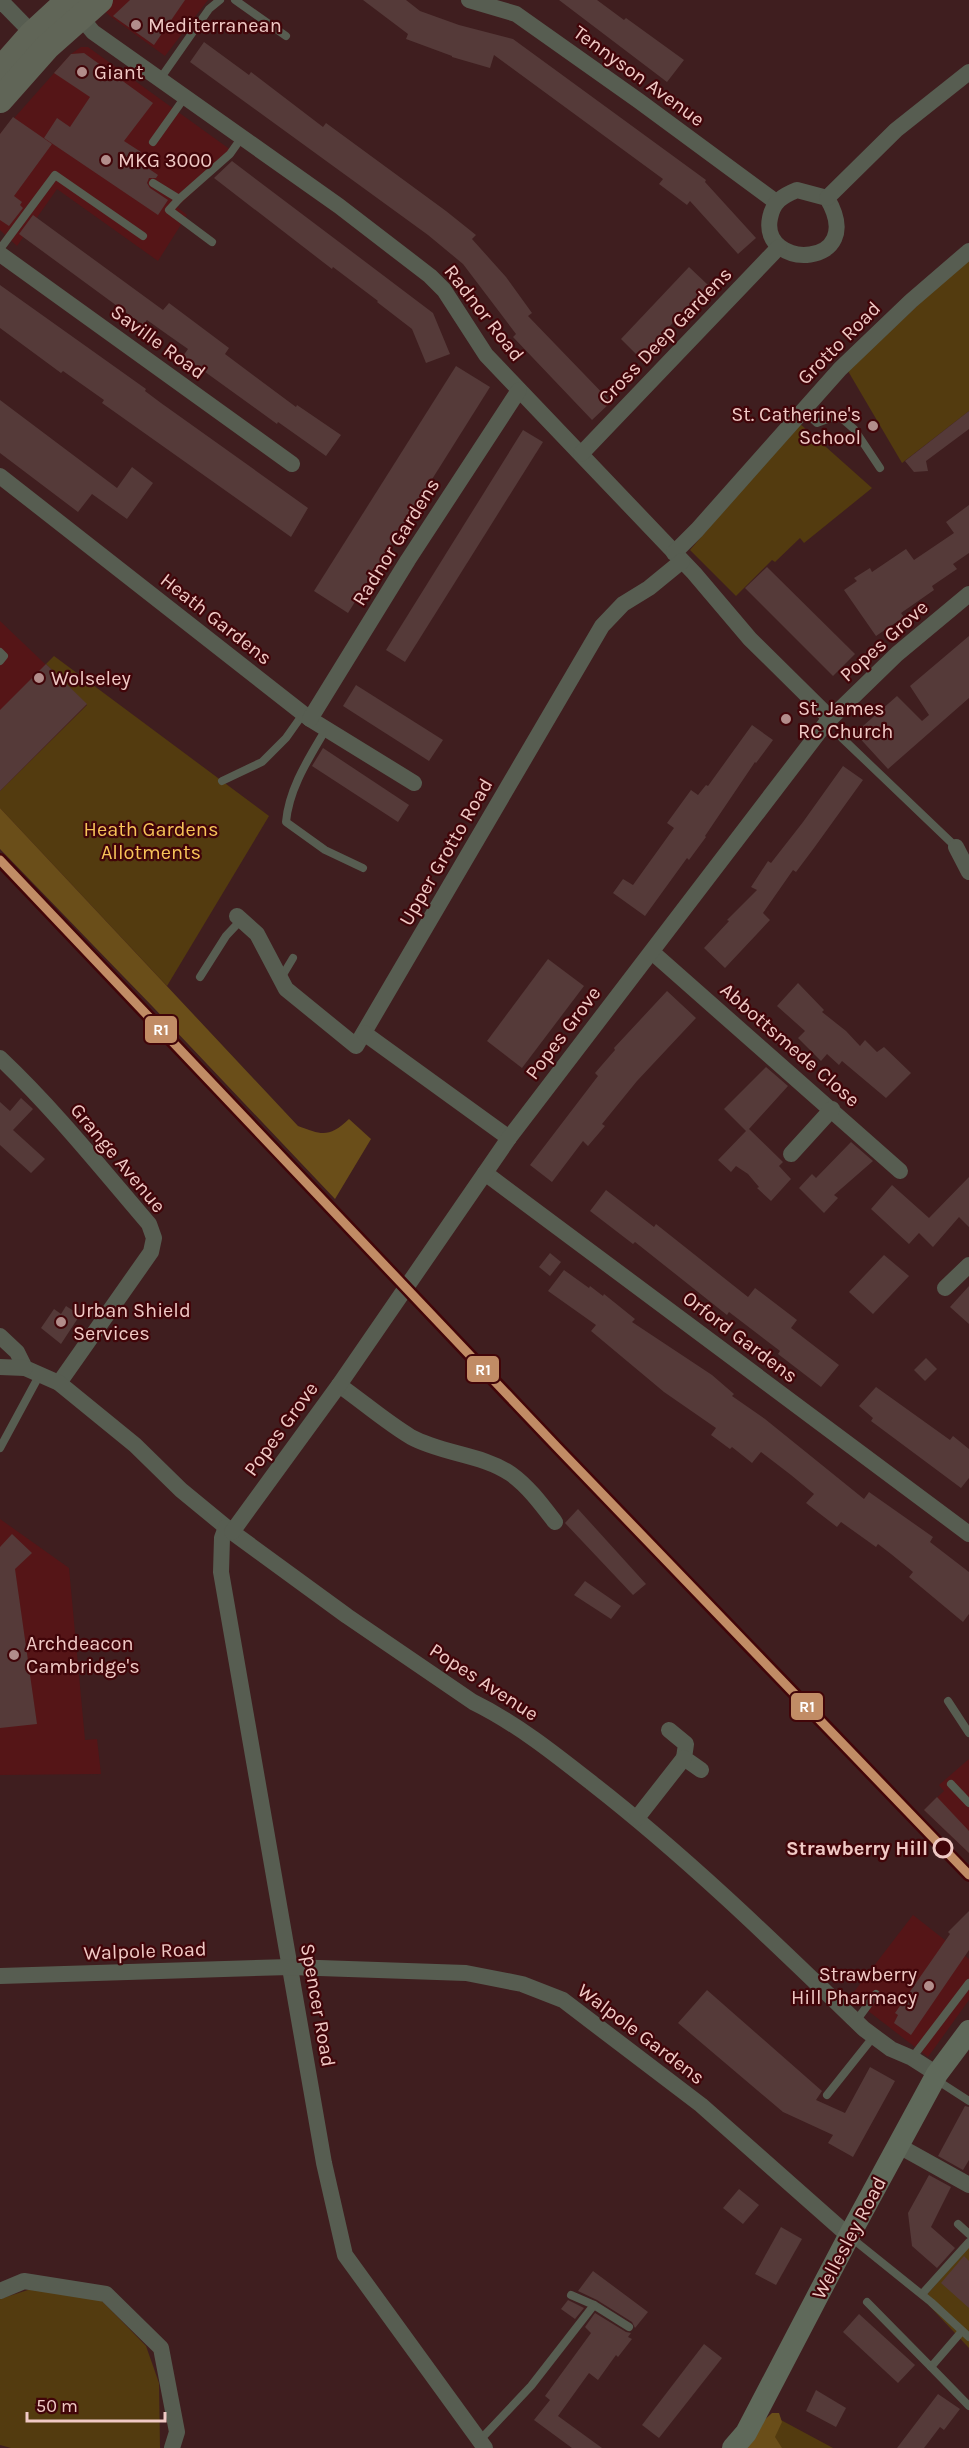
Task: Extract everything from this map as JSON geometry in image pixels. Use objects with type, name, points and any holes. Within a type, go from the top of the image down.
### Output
[{"type":"main road","points":[[0,69],[39,40],[72,6],[100,0]]},
{"type":"main road","points":[[0,100],[39,40]]},
{"type":"street","points":[[0,0],[39,40]]},
{"type":"street","name":"Tennyson Avenue","points":[[469,0],[516,14],[776,202]]},
{"type":"street","name":"Radnor Road","points":[[72,6],[93,32],[243,136],[430,276],[444,290],[486,355],[678,557],[750,639],[830,718]]},
{"type":"street","points":[[827,198],[896,130],[969,72]]},
{"type":"street","points":[[797,190],[827,198],[836,213],[837,230],[832,244],[820,252],[805,256],[793,254],[780,247],[770,234],[769,222],[776,202],[783,195],[797,190]]},
{"type":"street","name":"Cross Deep Gardens","points":[[580,454],[780,247]]},
{"type":"street","name":"Grotto Road","points":[[678,557],[697,530],[840,369],[911,301],[969,251]]},
{"type":"street","name":"Saville Road","points":[[0,254],[292,464]]},
{"type":"street","name":"Radnor Gardens","points":[[307,717],[519,390]]},
{"type":"street","name":"Heath Gardens","points":[[0,476],[307,717],[414,783]]},
{"type":"street","name":"Upper Grotto Road","points":[[364,1033],[602,626],[623,604],[649,588],[678,557]]},
{"type":"street","name":"Popes Grove","points":[[229,1530],[339,1385],[509,1138],[830,718],[897,654],[969,594]]},
{"type":"street","points":[[956,847],[969,872]]},
{"type":"street","points":[[239,918],[257,934],[286,989],[356,1046],[364,1033],[509,1138]]},
{"type":"street","name":"Abbottsmede Close","points":[[652,952],[900,1171]]},
{"type":"street","name":"Grange Avenue","points":[[0,1058],[31,1087],[70,1131],[149,1224],[154,1238],[151,1252],[59,1383]]},
{"type":"street","points":[[791,1154],[832,1109]]},
{"type":"street","name":"Orford Gardens","points":[[485,1173],[969,1534]]},
{"type":"street","points":[[945,1288],[969,1265]]},
{"type":"street","name":"Popes Avenue","points":[[0,1336],[33,1371],[59,1383],[135,1445],[181,1490],[229,1530],[472,1702],[495,1713],[637,1818],[707,1879],[856,2021],[891,2049],[912,2058],[936,2076]]},
{"type":"street","points":[[0,1367],[33,1371]]},
{"type":"street","points":[[339,1385],[410,1436],[433,1447],[466,1456],[510,1473],[522,1483],[555,1521]]},
{"type":"street","name":"Spencer Road","points":[[229,1530],[222,1538],[221,1572],[324,2163],[345,2255],[482,2444]]},
{"type":"street","points":[[637,1818],[684,1758],[686,1744],[669,1730]]},
{"type":"street","points":[[684,1758],[701,1770]]},
{"type":"street","name":"Walpole Road","points":[[0,1976],[290,1968]]},
{"type":"street","name":"Walpole Gardens","points":[[290,1968],[466,1973],[522,1984],[563,2000],[700,2105],[849,2236]]},
{"type":"street","name":"Wellesley Road","points":[[733,2448],[746,2433],[936,2076],[969,2031]]},
{"type":"street","points":[[899,2146],[969,2185]]},
{"type":"street","points":[[0,2291],[24,2281],[106,2294],[161,2348],[177,2432],[172,2448]]},
{"type":"lane","points":[[160,79],[208,9],[220,0]]},
{"type":"lane","points":[[235,0],[286,36]]},
{"type":"lane","points":[[153,142],[185,97]]},
{"type":"lane","points":[[212,242],[169,210],[230,154],[243,136]]},
{"type":"lane","points":[[0,249],[55,175],[143,236]]},
{"type":"lane","points":[[153,183],[179,200]]},
{"type":"lane","points":[[803,409],[817,423],[838,415],[854,429],[880,468]]},
{"type":"lane","points":[[0,652],[4,656],[0,661]]},
{"type":"lane","points":[[222,781],[262,762],[307,717]]},
{"type":"lane","points":[[326,729],[292,791],[287,807],[286,822],[325,850],[363,868]]},
{"type":"lane","points":[[842,738],[956,847]]},
{"type":"lane","points":[[200,977],[239,918]]},
{"type":"lane","points":[[280,978],[293,958]]},
{"type":"lane","points":[[0,1448],[33,1371]]},
{"type":"lane","points":[[948,1701],[969,1733]]},
{"type":"lane","points":[[951,1784],[969,1803]]},
{"type":"lane","points":[[912,2058],[969,1983]]},
{"type":"lane","points":[[856,2021],[876,1994]]},
{"type":"lane","points":[[827,2094],[874,2036]]},
{"type":"lane","points":[[936,2076],[969,2101]]},
{"type":"lane","points":[[958,2224],[969,2234]]},
{"type":"lane","points":[[849,2236],[922,2294],[966,2334],[931,2367]]},
{"type":"lane","points":[[922,2294],[969,2242]]},
{"type":"lane","points":[[571,2295],[594,2305],[629,2327]]},
{"type":"lane","points":[[867,2302],[969,2406]]},
{"type":"lane","points":[[482,2444],[594,2305]]},
{"type":"shaded area","points":[[92,0],[208,0],[165,56]]},
{"type":"shaded area","points":[[81,47],[88,47],[235,153],[177,207],[187,215],[158,261],[57,189],[17,246],[0,230],[0,134],[71,54]]},
{"type":"shaded area","points":[[0,621],[87,704],[0,791]]},
{"type":"shaded area","points":[[0,808],[298,1126],[325,1133],[336,1129],[349,1119],[371,1139],[335,1199],[0,849]]},
{"type":"shaded area","points":[[0,1519],[69,1568],[85,1740],[97,1739],[101,1774],[0,1775]]},
{"type":"shaded area","points":[[969,1759],[969,1853],[924,1810],[944,1791],[939,1785]]},
{"type":"shaded area","points":[[913,1915],[969,1959],[969,2000],[928,2057],[850,1997]]},
{"type":"shaded area","points":[[772,2413],[779,2413],[782,2422],[775,2437],[782,2448],[742,2448],[758,2426]]},
{"type":"green space","points":[[969,257],[969,411],[902,463],[848,371]]},
{"type":"green space","points":[[799,423],[872,488],[804,543],[800,538],[775,562],[772,560],[736,596],[690,550]]},
{"type":"green space","name":"Heath Gardens Allotments","points":[[54,656],[269,816],[167,986],[0,808],[0,791],[87,705],[46,664]]},
{"type":"green space","points":[[969,2247],[969,2348],[923,2299]]},
{"type":"green space","points":[[31,2289],[100,2299],[146,2346],[159,2383],[160,2448],[11,2448],[0,2445],[0,2299]]},
{"type":"green space","points":[[779,2419],[833,2448],[758,2448]]},
{"type":"building","name":"Mediterranean","points":[[130,0],[185,0],[154,45],[113,16]]},
{"type":"building","points":[[363,0],[406,0],[420,11],[459,25],[513,39],[706,180],[705,182],[756,238],[738,254],[690,201],[687,205],[659,184],[663,179],[494,55],[490,68],[452,57],[406,39],[408,34]]},
{"type":"building","points":[[559,0],[597,0],[684,60],[667,82]]},
{"type":"building","points":[[204,42],[249,75],[251,72],[323,127],[326,123],[476,235],[472,239],[506,277],[532,313],[528,316],[611,402],[592,420],[513,337],[516,334],[463,264],[428,235],[190,62]]},
{"type":"building","points":[[84,53],[153,103],[124,141],[141,152],[136,160],[158,175],[156,178],[149,178],[147,183],[150,188],[168,200],[158,215],[44,138],[57,118],[70,127],[90,97],[54,73],[71,54]]},
{"type":"building","points":[[13,117],[52,144],[14,196],[22,202],[20,205],[23,208],[9,226],[0,220],[0,134]]},
{"type":"building","points":[[232,161],[433,313],[450,354],[426,363],[412,329],[214,178]]},
{"type":"building","points":[[33,215],[163,310],[169,303],[229,348],[225,354],[296,407],[297,405],[341,435],[326,456],[278,422],[277,424],[183,356],[188,349],[147,320],[143,325],[19,234]]},
{"type":"building","points":[[689,267],[708,285],[640,358],[621,339]]},
{"type":"building","points":[[0,285],[308,508],[291,537],[102,403],[104,400],[63,371],[61,373],[0,328]]},
{"type":"building","points":[[456,366],[490,387],[348,613],[314,591]]},
{"type":"building","points":[[0,400],[117,488],[132,467],[153,483],[127,519],[92,494],[78,512],[0,453]]},
{"type":"building","points":[[969,411],[969,429],[926,461],[928,471],[914,472],[905,461]]},
{"type":"building","points":[[523,430],[543,442],[405,662],[386,650]]},
{"type":"building","points":[[969,505],[969,553],[953,564],[957,569],[932,586],[934,590],[901,613],[904,617],[876,636],[844,590],[857,581],[854,578],[870,568],[872,572],[906,549],[914,560],[954,533],[946,522]]},
{"type":"building","points":[[767,567],[855,654],[833,676],[745,588]]},
{"type":"building","points":[[969,636],[969,698],[888,769],[855,733],[897,696],[922,721],[929,715],[910,686]]},
{"type":"building","points":[[46,664],[87,704],[0,791],[0,710]]},
{"type":"building","points":[[356,685],[443,740],[429,761],[343,706]]},
{"type":"building","points":[[752,725],[773,740],[755,762],[706,837],[689,860],[687,858],[645,916],[613,893],[623,879],[633,885],[674,828],[667,823],[691,790],[698,795],[706,785],[708,786]]},
{"type":"building","points":[[323,748],[409,805],[398,822],[312,766]]},
{"type":"building","points":[[843,766],[863,780],[796,872],[793,870],[763,913],[770,920],[725,968],[704,948],[729,921],[727,920],[757,890],[751,887],[768,861],[771,863]]},
{"type":"building","points":[[548,959],[584,986],[522,1068],[487,1041]]},
{"type":"building","points":[[798,983],[824,1010],[822,1012],[846,1031],[860,1046],[865,1040],[877,1052],[884,1047],[911,1073],[886,1098],[842,1061],[839,1065],[827,1054],[821,1061],[798,1038],[805,1031],[777,1006]]},
{"type":"building","points":[[667,991],[696,1018],[637,1081],[602,1124],[605,1126],[588,1146],[583,1141],[552,1182],[530,1165],[598,1076],[595,1073],[615,1050],[614,1048]]},
{"type":"building","points":[[766,1067],[788,1086],[749,1129],[783,1162],[779,1166],[791,1179],[771,1201],[757,1188],[759,1187],[748,1174],[736,1166],[731,1172],[718,1160],[746,1131],[724,1109]]},
{"type":"building","points":[[21,1098],[33,1109],[13,1130],[45,1159],[31,1173],[0,1145],[0,1102],[10,1111]]},
{"type":"building","points":[[851,1142],[873,1161],[834,1195],[838,1198],[824,1213],[799,1188],[812,1174],[816,1178]]},
{"type":"building","points":[[969,1177],[969,1227],[959,1217],[933,1247],[919,1233],[909,1244],[871,1209],[892,1185],[929,1218]]},
{"type":"building","points":[[606,1190],[654,1227],[656,1224],[748,1297],[755,1288],[797,1320],[791,1328],[839,1365],[821,1387],[778,1354],[780,1351],[729,1312],[727,1315],[635,1242],[633,1244],[590,1211]]},
{"type":"building","points":[[550,1253],[561,1262],[550,1276],[539,1267]]},
{"type":"building","points":[[884,1255],[909,1276],[873,1314],[849,1292]]},
{"type":"building","points":[[564,1270],[589,1288],[590,1286],[603,1296],[604,1294],[635,1319],[632,1322],[712,1375],[734,1394],[732,1396],[765,1419],[864,1499],[869,1492],[933,1537],[930,1542],[969,1572],[969,1614],[963,1622],[909,1577],[913,1572],[878,1544],[876,1547],[841,1522],[837,1527],[806,1503],[814,1494],[791,1475],[761,1452],[752,1463],[732,1447],[730,1449],[711,1435],[716,1428],[664,1392],[591,1331],[596,1325],[548,1291]]},
{"type":"building","points":[[969,1286],[969,1324],[950,1307]]},
{"type":"building","name":"Urban Shield Services","points":[[66,1306],[80,1315],[61,1344],[41,1328],[54,1309],[61,1314]]},
{"type":"building","points":[[926,1358],[937,1369],[925,1381],[914,1370]]},
{"type":"building","points":[[876,1387],[950,1440],[953,1436],[969,1449],[969,1478],[961,1488],[871,1421],[873,1418],[859,1406]]},
{"type":"building","points":[[578,1509],[646,1584],[633,1595],[565,1523]]},
{"type":"building","name":"Archdeacon Cambridge's","points":[[12,1534],[32,1553],[15,1569],[37,1724],[0,1728],[0,1547]]},
{"type":"building","points":[[585,1581],[621,1606],[611,1619],[574,1595]]},
{"type":"building","points":[[937,1797],[969,1831],[969,1853],[924,1810]]},
{"type":"building","points":[[969,1911],[969,1950],[911,2035],[894,2023],[898,2015],[895,2013],[950,1934],[948,1932]]},
{"type":"building","points":[[707,1990],[822,2091],[816,2100],[845,2113],[870,2067],[895,2081],[853,2157],[828,2143],[833,2135],[783,2112],[678,2023]]},
{"type":"building","points":[[965,2106],[969,2107],[969,2160],[963,2170],[938,2156]]},
{"type":"building","points":[[929,2175],[951,2187],[931,2227],[955,2248],[937,2268],[912,2246],[908,2213]]},
{"type":"building","points":[[739,2189],[759,2205],[743,2224],[723,2208]]},
{"type":"building","points":[[781,2227],[802,2239],[776,2285],[755,2274]]},
{"type":"building","points":[[964,2256],[969,2261],[969,2308],[941,2283]]},
{"type":"building","points":[[593,2271],[648,2312],[635,2328],[632,2322],[578,2291]]},
{"type":"building","points":[[568,2300],[584,2308],[575,2319],[561,2309]]},
{"type":"building","points":[[595,2313],[631,2333],[628,2337],[632,2339],[618,2357],[616,2355],[598,2380],[589,2373],[558,2416],[602,2448],[572,2448],[534,2420],[550,2400],[545,2396],[591,2333],[585,2327]]},
{"type":"building","points":[[859,2314],[915,2365],[898,2383],[843,2332]]},
{"type":"building","points":[[704,2344],[722,2358],[659,2438],[642,2425]]},
{"type":"building","points":[[816,2390],[846,2408],[836,2427],[806,2411]]},
{"type":"building","points":[[938,2394],[960,2409],[944,2430],[940,2427],[924,2448],[897,2448]]},
{"type":"transit line","name":"R1","points":[[0,860],[557,1447],[969,1875]]},
{"type":"place","name":"Mediterranean","points":[[136,25]]},
{"type":"place","name":"Giant","points":[[82,72]]},
{"type":"place","name":"MKG 3000","points":[[106,160]]},
{"type":"place","name":"St. Catherine's School","points":[[873,426]]},
{"type":"place","name":"Wolseley","points":[[39,678]]},
{"type":"place","name":"St. James RC Church","points":[[786,719]]},
{"type":"place","name":"Urban Shield Services","points":[[61,1322]]},
{"type":"place","name":"Archdeacon Cambridge's","points":[[14,1655]]},
{"type":"place","name":"Strawberry Hill","points":[[943,1848]]},
{"type":"place","name":"Strawberry Hill Pharmacy","points":[[929,1986]]}]
